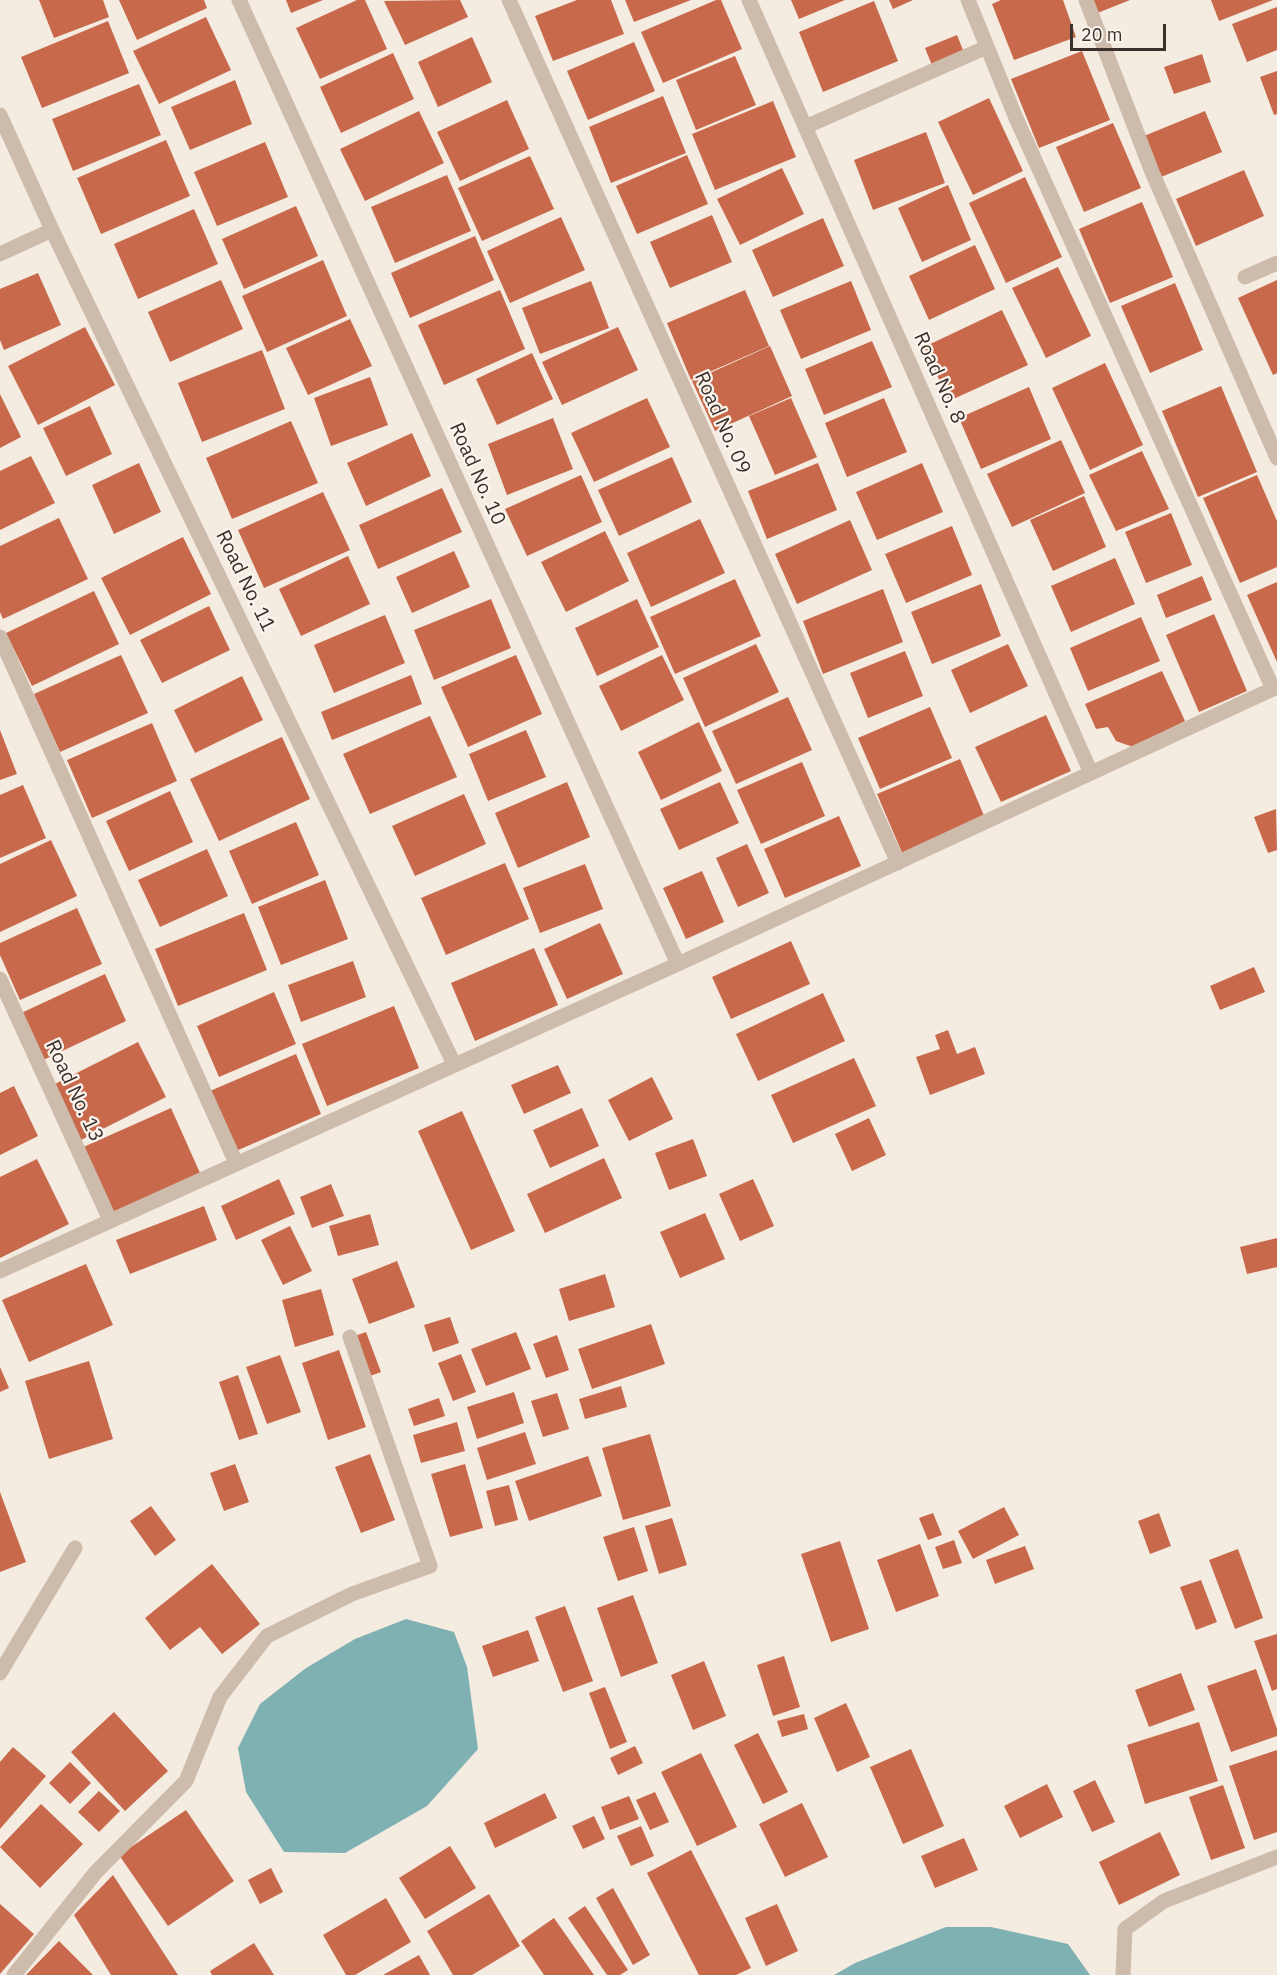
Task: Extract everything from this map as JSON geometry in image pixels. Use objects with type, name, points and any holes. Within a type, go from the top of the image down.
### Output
[{"type":"street","name":"Road No. 10","points":[[239,0],[678,964]]},
{"type":"street","name":"Road No. 09","points":[[509,0],[898,863]]},
{"type":"street","name":"Road No. 8","points":[[749,0],[1091,773]]},
{"type":"street","points":[[0,1271],[678,964],[1275,688],[1016,118],[968,0]]},
{"type":"street","points":[[1086,0],[1152,172],[1277,458]]},
{"type":"street","points":[[805,127],[987,47]]},
{"type":"street","name":"Road No. 11","points":[[0,115],[52,230],[454,1064]]},
{"type":"street","points":[[0,254],[52,230]]},
{"type":"street","points":[[1245,277],[1277,263]]},
{"type":"street","points":[[0,637],[236,1163]]},
{"type":"street","name":"Road No. 13","points":[[0,980],[110,1220]]},
{"type":"street","points":[[14,1975],[96,1872],[186,1781],[220,1697],[267,1636],[352,1594],[430,1566],[350,1337]]},
{"type":"street","points":[[0,1673],[75,1548]]},
{"type":"street","points":[[1124,1975],[1125,1929],[1164,1901],[1277,1857]]},
{"type":"water","points":[[406,1619],[454,1632],[467,1667],[478,1749],[427,1806],[345,1853],[284,1852],[246,1792],[238,1748],[260,1704],[306,1668],[355,1639]]},
{"type":"water","points":[[946,1927],[991,1927],[1068,1944],[1090,1975],[834,1975],[855,1963]]},
{"type":"building","points":[[39,0],[103,0],[109,17],[54,38]]},
{"type":"building","points":[[119,0],[204,0],[207,8],[137,40]]},
{"type":"building","points":[[286,0],[323,0],[291,13]]},
{"type":"building","points":[[357,0],[365,0],[387,49],[320,79],[296,28]]},
{"type":"building","points":[[460,0],[468,17],[405,45],[384,1]]},
{"type":"building","points":[[577,0],[611,0],[624,34],[553,61],[535,16]]},
{"type":"building","points":[[625,0],[691,0],[634,22]]},
{"type":"building","points":[[716,0],[721,0],[742,49],[663,83],[641,32]]},
{"type":"building","points":[[791,0],[845,0],[799,19]]},
{"type":"building","points":[[889,0],[913,0],[893,9]]},
{"type":"building","points":[[1001,0],[1063,0],[1076,37],[1014,60],[992,4]]},
{"type":"building","points":[[1090,0],[1130,0],[1095,14]]},
{"type":"building","points":[[1211,0],[1273,0],[1219,21]]},
{"type":"building","points":[[874,1],[898,61],[823,92],[799,32]]},
{"type":"building","points":[[1277,7],[1277,50],[1247,62],[1232,24]]},
{"type":"building","points":[[206,17],[231,70],[159,104],[133,51]]},
{"type":"building","points":[[108,21],[129,73],[42,108],[21,57]]},
{"type":"building","points":[[957,35],[965,55],[933,68],[925,48]]},
{"type":"building","points":[[472,37],[492,82],[438,107],[418,62]]},
{"type":"building","points":[[634,42],[655,91],[588,120],[567,71]]},
{"type":"building","points":[[1082,51],[1110,120],[1039,148],[1011,79]]},
{"type":"building","points":[[393,53],[414,99],[341,133],[320,87]]},
{"type":"building","points":[[1202,54],[1211,82],[1174,94],[1164,67]]},
{"type":"building","points":[[735,56],[756,105],[696,130],[676,80]]},
{"type":"building","points":[[1277,71],[1277,114],[1274,115],[1260,77]]},
{"type":"building","points":[[235,80],[252,124],[190,150],[171,107]]},
{"type":"building","points":[[139,84],[161,135],[73,171],[52,119]]},
{"type":"building","points":[[663,96],[686,153],[611,183],[589,127]]},
{"type":"building","points":[[989,98],[1023,171],[973,195],[938,122]]},
{"type":"building","points":[[507,100],[529,149],[460,181],[437,132]]},
{"type":"building","points":[[773,101],[796,157],[715,190],[692,134]]},
{"type":"building","points":[[419,111],[444,163],[365,201],[340,149]]},
{"type":"building","points":[[1205,111],[1222,152],[1161,177],[1144,136]]},
{"type":"building","points":[[1113,123],[1141,188],[1084,212],[1056,147]]},
{"type":"building","points":[[926,132],[945,183],[873,210],[854,160]]},
{"type":"building","points":[[166,140],[190,196],[101,234],[77,178]]},
{"type":"building","points":[[265,142],[288,197],[217,226],[194,172]]},
{"type":"building","points":[[687,155],[708,204],[637,234],[616,186]]},
{"type":"building","points":[[530,156],[554,209],[482,241],[458,188]]},
{"type":"building","points":[[782,168],[804,214],[740,245],[717,199]]},
{"type":"building","points":[[1244,170],[1264,216],[1196,246],[1176,199]]},
{"type":"building","points":[[447,175],[471,231],[395,263],[371,207]]},
{"type":"building","points":[[1025,177],[1062,257],[1006,283],[969,203]]},
{"type":"building","points":[[948,185],[971,240],[922,262],[898,208]]},
{"type":"building","points":[[1142,202],[1173,277],[1110,303],[1079,229]]},
{"type":"building","points":[[296,206],[318,256],[244,289],[222,239]]},
{"type":"building","points":[[194,209],[218,264],[138,299],[114,244]]},
{"type":"building","points":[[712,215],[732,262],[670,288],[650,242]]},
{"type":"building","points":[[561,217],[585,270],[510,303],[487,251]]},
{"type":"building","points":[[823,218],[844,266],[773,297],[752,250]]},
{"type":"building","points":[[475,236],[494,280],[410,318],[391,273]]},
{"type":"building","points":[[975,245],[995,289],[929,320],[909,276]]},
{"type":"building","points":[[323,260],[347,316],[267,352],[242,296]]},
{"type":"building","points":[[1058,267],[1091,336],[1046,358],[1012,288]]},
{"type":"building","points":[[38,273],[61,325],[4,350],[0,340],[0,289]]},
{"type":"building","points":[[221,280],[243,329],[170,362],[148,312]]},
{"type":"building","points":[[1277,280],[1277,373],[1273,375],[1238,298]]},
{"type":"building","points":[[591,281],[609,328],[540,354],[522,308]]},
{"type":"building","points":[[851,281],[871,330],[801,359],[780,310]]},
{"type":"building","points":[[1175,283],[1203,350],[1150,373],[1121,306]]},
{"type":"building","points":[[500,290],[525,349],[444,385],[418,325]]},
{"type":"building","points":[[745,290],[769,346],[691,380],[667,323]]},
{"type":"building","points":[[1002,310],[1028,365],[949,401],[924,347]]},
{"type":"building","points":[[350,319],[372,366],[308,395],[286,348]]},
{"type":"building","points":[[85,327],[115,385],[38,425],[8,366]]},
{"type":"building","points":[[618,327],[638,370],[562,405],[542,362]]},
{"type":"building","points":[[872,341],[892,387],[824,415],[805,369]]},
{"type":"building","points":[[770,346],[792,396],[715,431],[692,381]]},
{"type":"building","points":[[262,350],[285,409],[202,442],[178,383]]},
{"type":"building","points":[[532,353],[553,399],[497,425],[476,379]]},
{"type":"building","points":[[1105,363],[1143,445],[1090,470],[1052,388]]},
{"type":"building","points":[[370,377],[388,425],[331,446],[314,398]]},
{"type":"building","points":[[1221,386],[1257,472],[1198,497],[1162,411]]},
{"type":"building","points":[[1029,387],[1051,439],[981,469],[959,418]]},
{"type":"building","points":[[0,394],[21,437],[0,448]]},
{"type":"building","points":[[647,398],[670,447],[594,482],[571,433]]},
{"type":"building","points":[[791,398],[817,457],[775,475],[749,416]]},
{"type":"building","points":[[884,398],[907,452],[847,477],[825,423]]},
{"type":"building","points":[[90,406],[112,454],[66,476],[43,428]]},
{"type":"building","points":[[553,418],[573,469],[507,495],[488,444]]},
{"type":"building","points":[[291,421],[318,483],[232,519],[206,458]]},
{"type":"building","points":[[412,433],[431,476],[366,506],[347,463]]},
{"type":"building","points":[[1061,440],[1085,493],[1012,527],[987,474]]},
{"type":"building","points":[[1142,451],[1169,509],[1116,531],[1089,475]]},
{"type":"building","points":[[31,456],[55,503],[0,530],[0,471]]},
{"type":"building","points":[[672,457],[692,502],[619,536],[598,490]]},
{"type":"building","points":[[139,463],[161,512],[114,534],[92,485]]},
{"type":"building","points":[[818,463],[837,510],[767,539],[748,491]]},
{"type":"building","points":[[922,463],[943,512],[877,540],[856,492]]},
{"type":"building","points":[[581,475],[602,522],[527,556],[505,509]]},
{"type":"building","points":[[1257,475],[1277,521],[1277,567],[1240,583],[1203,498]]},
{"type":"building","points":[[442,488],[462,532],[378,569],[359,525]]},
{"type":"building","points":[[323,492],[350,550],[264,588],[238,530]]},
{"type":"building","points":[[1084,496],[1106,547],[1053,571],[1030,520]]},
{"type":"building","points":[[1171,513],[1192,565],[1146,583],[1125,532]]},
{"type":"building","points":[[59,518],[88,579],[3,619],[0,612],[0,546]]},
{"type":"building","points":[[700,519],[725,573],[651,607],[627,553]]},
{"type":"building","points":[[850,520],[872,570],[797,604],[775,554]]},
{"type":"building","points":[[952,526],[972,575],[906,603],[885,554]]},
{"type":"building","points":[[605,531],[629,581],[566,612],[541,562]]},
{"type":"building","points":[[183,537],[211,594],[130,635],[101,578]]},
{"type":"building","points":[[454,551],[470,587],[412,613],[396,577]]},
{"type":"building","points":[[348,556],[370,604],[301,636],[279,589]]},
{"type":"building","points":[[1115,558],[1135,604],[1071,632],[1051,586]]},
{"type":"building","points":[[1202,576],[1212,600],[1166,618],[1157,595]]},
{"type":"building","points":[[735,579],[761,636],[675,674],[650,617]]},
{"type":"building","points":[[1277,582],[1277,662],[1247,595]]},
{"type":"building","points":[[981,584],[1001,636],[932,664],[911,612]]},
{"type":"building","points":[[883,589],[903,642],[823,674],[803,621]]},
{"type":"building","points":[[94,591],[119,644],[32,686],[6,633]]},
{"type":"building","points":[[491,599],[511,648],[434,680],[414,630]]},
{"type":"building","points":[[637,599],[659,647],[597,676],[575,628]]},
{"type":"building","points":[[209,606],[230,650],[162,683],[140,640]]},
{"type":"building","points":[[1214,614],[1247,691],[1199,712],[1166,635]]},
{"type":"building","points":[[385,615],[405,663],[334,693],[314,645]]},
{"type":"building","points":[[1141,617],[1160,661],[1088,691],[1070,648]]},
{"type":"building","points":[[756,644],[779,692],[705,727],[683,678]]},
{"type":"building","points":[[1008,644],[1028,686],[970,713],[951,670]]},
{"type":"building","points":[[905,651],[923,696],[868,718],[850,673]]},
{"type":"building","points":[[121,655],[148,713],[60,752],[34,694]]},
{"type":"building","points":[[516,655],[542,714],[468,747],[441,687]]},
{"type":"building","points":[[662,655],[684,700],[621,731],[599,686]]},
{"type":"building","points":[[1162,671],[1185,721],[1133,747],[1116,741],[1108,727],[1096,729],[1085,704]]},
{"type":"building","points":[[411,675],[422,704],[332,740],[321,712]]},
{"type":"building","points":[[242,676],[263,720],[195,753],[174,710]]},
{"type":"building","points":[[788,697],[812,750],[736,784],[712,731]]},
{"type":"building","points":[[930,707],[952,758],[880,789],[858,738]]},
{"type":"building","points":[[1046,715],[1071,771],[1001,802],[975,747]]},
{"type":"building","points":[[430,716],[457,777],[370,814],[343,754]]},
{"type":"building","points":[[699,722],[722,771],[661,800],[638,752]]},
{"type":"building","points":[[152,723],[177,781],[92,818],[67,760]]},
{"type":"building","points":[[0,730],[17,774],[0,780]]},
{"type":"building","points":[[526,730],[546,777],[488,801],[469,754]]},
{"type":"building","points":[[282,737],[310,799],[219,841],[190,779]]},
{"type":"building","points":[[960,759],[985,818],[903,855],[877,794]]},
{"type":"building","points":[[802,762],[825,816],[761,844],[737,790]]},
{"type":"building","points":[[567,782],[590,837],[518,868],[495,813]]},
{"type":"building","points":[[720,782],[739,823],[679,850],[660,809]]},
{"type":"building","points":[[23,785],[46,838],[0,858],[0,795]]},
{"type":"building","points":[[170,791],[193,842],[129,871],[106,821]]},
{"type":"building","points":[[464,794],[486,844],[415,876],[392,826]]},
{"type":"building","points":[[1276,809],[1277,850],[1268,853],[1254,817]]},
{"type":"building","points":[[839,816],[861,866],[785,898],[764,849]]},
{"type":"building","points":[[296,822],[319,875],[252,904],[229,851]]},
{"type":"building","points":[[51,840],[77,896],[0,932],[0,864]]},
{"type":"building","points":[[747,844],[769,893],[738,907],[716,858]]},
{"type":"building","points":[[207,849],[228,896],[160,927],[138,880]]},
{"type":"building","points":[[505,863],[529,919],[446,955],[421,898]]},
{"type":"building","points":[[585,864],[603,909],[540,933],[523,888]]},
{"type":"building","points":[[702,871],[724,922],[686,939],[663,888]]},
{"type":"building","points":[[325,880],[348,939],[281,965],[258,907]]},
{"type":"building","points":[[77,908],[102,964],[20,1000],[0,955],[0,943]]},
{"type":"building","points":[[244,913],[267,970],[178,1006],[155,949]]},
{"type":"building","points":[[600,923],[623,974],[567,999],[544,949]]},
{"type":"building","points":[[791,941],[810,984],[731,1019],[712,977]]},
{"type":"building","points":[[534,948],[558,1005],[475,1041],[451,983]]},
{"type":"building","points":[[353,961],[366,997],[301,1022],[288,985]]},
{"type":"building","points":[[1254,967],[1265,992],[1220,1010],[1210,986]]},
{"type":"building","points":[[105,974],[126,1021],[41,1061],[19,1014]]},
{"type":"building","points":[[274,992],[296,1044],[219,1077],[197,1026]]},
{"type":"building","points":[[823,993],[845,1041],[758,1081],[736,1034]]},
{"type":"building","points":[[394,1006],[419,1068],[327,1106],[302,1044]]},
{"type":"building","points":[[948,1030],[957,1054],[975,1047],[985,1074],[930,1095],[916,1057],[940,1049],[935,1035]]},
{"type":"building","points":[[138,1042],[166,1097],[81,1140],[53,1085]]},
{"type":"building","points":[[296,1054],[321,1114],[236,1151],[210,1091]]},
{"type":"building","points":[[854,1058],[876,1106],[793,1143],[771,1095]]},
{"type":"building","points":[[558,1065],[571,1093],[524,1114],[511,1085]]},
{"type":"building","points":[[652,1077],[673,1119],[629,1141],[608,1100]]},
{"type":"building","points":[[14,1086],[38,1136],[0,1155],[0,1093]]},
{"type":"building","points":[[171,1108],[200,1173],[108,1214],[79,1149]]},
{"type":"building","points":[[582,1108],[599,1146],[550,1168],[533,1130]]},
{"type":"building","points":[[462,1111],[515,1231],[471,1250],[418,1131]]},
{"type":"building","points":[[869,1118],[886,1155],[852,1171],[835,1134]]},
{"type":"building","points":[[693,1139],[707,1176],[669,1190],[655,1153]]},
{"type":"building","points":[[604,1158],[622,1198],[545,1233],[527,1194]]},
{"type":"building","points":[[37,1159],[69,1224],[0,1258],[0,1177]]},
{"type":"building","points":[[279,1179],[295,1214],[236,1240],[221,1206]]},
{"type":"building","points":[[753,1179],[774,1226],[740,1241],[719,1194]]},
{"type":"building","points":[[331,1184],[344,1216],[312,1228],[300,1197]]},
{"type":"building","points":[[204,1206],[217,1240],[130,1274],[116,1240]]},
{"type":"building","points":[[705,1213],[725,1259],[680,1278],[660,1232]]},
{"type":"building","points":[[370,1214],[379,1245],[338,1256],[329,1226]]},
{"type":"building","points":[[290,1226],[312,1271],[283,1285],[261,1240]]},
{"type":"building","points":[[1277,1238],[1277,1267],[1247,1274],[1240,1247]]},
{"type":"building","points":[[397,1261],[415,1307],[369,1324],[352,1279]]},
{"type":"building","points":[[86,1264],[113,1325],[29,1362],[2,1300]]},
{"type":"building","points":[[605,1274],[615,1307],[569,1321],[559,1289]]},
{"type":"building","points":[[321,1289],[334,1335],[295,1347],[282,1300]]},
{"type":"building","points":[[450,1317],[459,1343],[433,1352],[424,1325]]},
{"type":"building","points":[[651,1324],[665,1364],[592,1389],[578,1349]]},
{"type":"building","points":[[366,1332],[381,1372],[359,1380],[344,1340]]},
{"type":"building","points":[[516,1332],[531,1369],[486,1386],[471,1349]]},
{"type":"building","points":[[557,1335],[569,1370],[546,1378],[533,1344]]},
{"type":"building","points":[[339,1350],[366,1427],[328,1440],[302,1363]]},
{"type":"building","points":[[461,1354],[476,1392],[453,1401],[438,1363]]},
{"type":"building","points":[[280,1355],[301,1412],[267,1424],[246,1367]]},
{"type":"building","points":[[89,1361],[113,1439],[49,1459],[25,1381]]},
{"type":"building","points":[[0,1367],[9,1388],[0,1392]]},
{"type":"building","points":[[238,1375],[258,1434],[239,1440],[219,1382]]},
{"type":"building","points":[[621,1386],[627,1407],[585,1419],[579,1399]]},
{"type":"building","points":[[514,1392],[524,1423],[477,1439],[467,1407]]},
{"type":"building","points":[[557,1393],[569,1429],[543,1437],[531,1401]]},
{"type":"building","points":[[439,1398],[445,1416],[414,1426],[408,1409]]},
{"type":"building","points":[[457,1422],[465,1451],[421,1463],[413,1435]]},
{"type":"building","points":[[525,1432],[536,1464],[487,1480],[477,1448]]},
{"type":"building","points":[[650,1434],[671,1506],[623,1520],[602,1448]]},
{"type":"building","points":[[370,1454],[395,1520],[361,1533],[335,1467]]},
{"type":"building","points":[[588,1456],[602,1496],[529,1521],[515,1481]]},
{"type":"building","points":[[235,1464],[249,1502],[224,1511],[210,1473]]},
{"type":"building","points":[[465,1464],[483,1528],[450,1537],[431,1474]]},
{"type":"building","points":[[509,1485],[518,1520],[495,1526],[486,1491]]},
{"type":"building","points":[[0,1492],[26,1562],[0,1572]]},
{"type":"building","points":[[151,1506],[176,1540],[155,1556],[130,1521]]},
{"type":"building","points":[[1004,1507],[1019,1535],[973,1559],[958,1531]]},
{"type":"building","points":[[933,1513],[942,1535],[928,1540],[919,1518]]},
{"type":"building","points":[[1159,1513],[1171,1546],[1150,1554],[1138,1521]]},
{"type":"building","points":[[672,1518],[687,1565],[659,1574],[645,1526]]},
{"type":"building","points":[[634,1527],[648,1571],[618,1581],[603,1537]]},
{"type":"building","points":[[954,1540],[962,1563],[943,1569],[935,1547]]},
{"type":"building","points":[[840,1541],[869,1629],[831,1642],[801,1554]]},
{"type":"building","points":[[920,1544],[939,1596],[896,1612],[877,1560]]},
{"type":"building","points":[[1025,1546],[1034,1569],[995,1584],[986,1560]]},
{"type":"building","points":[[1238,1549],[1263,1618],[1235,1629],[1209,1560]]},
{"type":"building","points":[[212,1564],[260,1624],[222,1654],[200,1627],[170,1650],[145,1618]]},
{"type":"building","points":[[1201,1580],[1217,1622],[1196,1630],[1180,1587]]},
{"type":"building","points":[[633,1595],[658,1663],[621,1677],[597,1608]]},
{"type":"building","points":[[565,1606],[593,1681],[563,1692],[535,1617]]},
{"type":"building","points":[[528,1630],[539,1661],[493,1677],[482,1646]]},
{"type":"building","points":[[1277,1634],[1277,1689],[1272,1691],[1254,1641]]},
{"type":"building","points":[[784,1656],[800,1707],[773,1716],[757,1665]]},
{"type":"building","points":[[704,1661],[726,1716],[693,1730],[671,1675]]},
{"type":"building","points":[[1256,1669],[1277,1729],[1277,1736],[1231,1752],[1207,1686]]},
{"type":"building","points":[[1181,1673],[1195,1710],[1149,1727],[1135,1690]]},
{"type":"building","points":[[605,1687],[627,1742],[610,1749],[589,1693]]},
{"type":"building","points":[[846,1703],[870,1757],[837,1772],[814,1718]]},
{"type":"building","points":[[114,1712],[168,1771],[125,1811],[71,1752]]},
{"type":"building","points":[[804,1714],[808,1729],[782,1737],[777,1721]]},
{"type":"building","points":[[1199,1722],[1218,1781],[1145,1804],[1127,1745]]},
{"type":"building","points":[[758,1733],[788,1792],[763,1804],[734,1745]]},
{"type":"building","points":[[635,1746],[643,1763],[618,1775],[610,1758]]},
{"type":"building","points":[[13,1747],[46,1776],[0,1829],[0,1762]]},
{"type":"building","points":[[911,1749],[944,1826],[903,1844],[870,1767]]},
{"type":"building","points":[[1277,1750],[1277,1832],[1254,1840],[1229,1766]]},
{"type":"building","points":[[701,1753],[737,1827],[697,1846],[661,1772]]},
{"type":"building","points":[[70,1762],[91,1783],[70,1804],[49,1783]]},
{"type":"building","points":[[1095,1780],[1115,1822],[1092,1832],[1073,1791]]},
{"type":"building","points":[[1047,1784],[1063,1817],[1020,1838],[1004,1806]]},
{"type":"building","points":[[1223,1785],[1245,1848],[1211,1860],[1189,1797]]},
{"type":"building","points":[[99,1791],[120,1811],[99,1832],[78,1812]]},
{"type":"building","points":[[655,1792],[669,1822],[650,1830],[636,1800]]},
{"type":"building","points":[[545,1793],[557,1818],[495,1848],[484,1823]]},
{"type":"building","points":[[629,1796],[639,1819],[610,1830],[601,1807]]},
{"type":"building","points":[[802,1803],[828,1857],[785,1877],[759,1824]]},
{"type":"building","points":[[41,1804],[83,1844],[40,1888],[0,1847]]},
{"type":"building","points":[[186,1810],[234,1881],[168,1926],[119,1855]]},
{"type":"building","points":[[594,1816],[605,1839],[583,1849],[572,1826]]},
{"type":"building","points":[[641,1826],[654,1856],[631,1866],[617,1836]]},
{"type":"building","points":[[1160,1832],[1180,1875],[1119,1905],[1099,1862]]},
{"type":"building","points":[[964,1838],[978,1870],[935,1888],[921,1856]]},
{"type":"building","points":[[450,1846],[476,1888],[425,1919],[399,1878]]},
{"type":"building","points":[[691,1850],[751,1968],[736,1975],[699,1975],[647,1873]]},
{"type":"building","points":[[271,1868],[283,1892],[260,1904],[248,1880]]},
{"type":"building","points":[[113,1875],[178,1975],[111,1975],[74,1915]]},
{"type":"building","points":[[613,1888],[650,1955],[633,1965],[596,1898]]},
{"type":"building","points":[[489,1894],[520,1946],[472,1975],[453,1975],[427,1931]]},
{"type":"building","points":[[386,1898],[411,1942],[355,1975],[346,1975],[323,1935]]},
{"type":"building","points":[[0,1904],[34,1934],[0,1974]]},
{"type":"building","points":[[777,1904],[798,1951],[766,1966],[745,1918]]},
{"type":"building","points":[[585,1906],[628,1970],[620,1975],[607,1975],[568,1918]]},
{"type":"building","points":[[554,1918],[594,1975],[544,1975],[521,1941]]},
{"type":"building","points":[[59,1941],[93,1975],[26,1975]]},
{"type":"building","points":[[254,1943],[274,1975],[212,1975],[210,1971]]},
{"type":"building","points":[[419,1955],[430,1975],[383,1975]]}]
